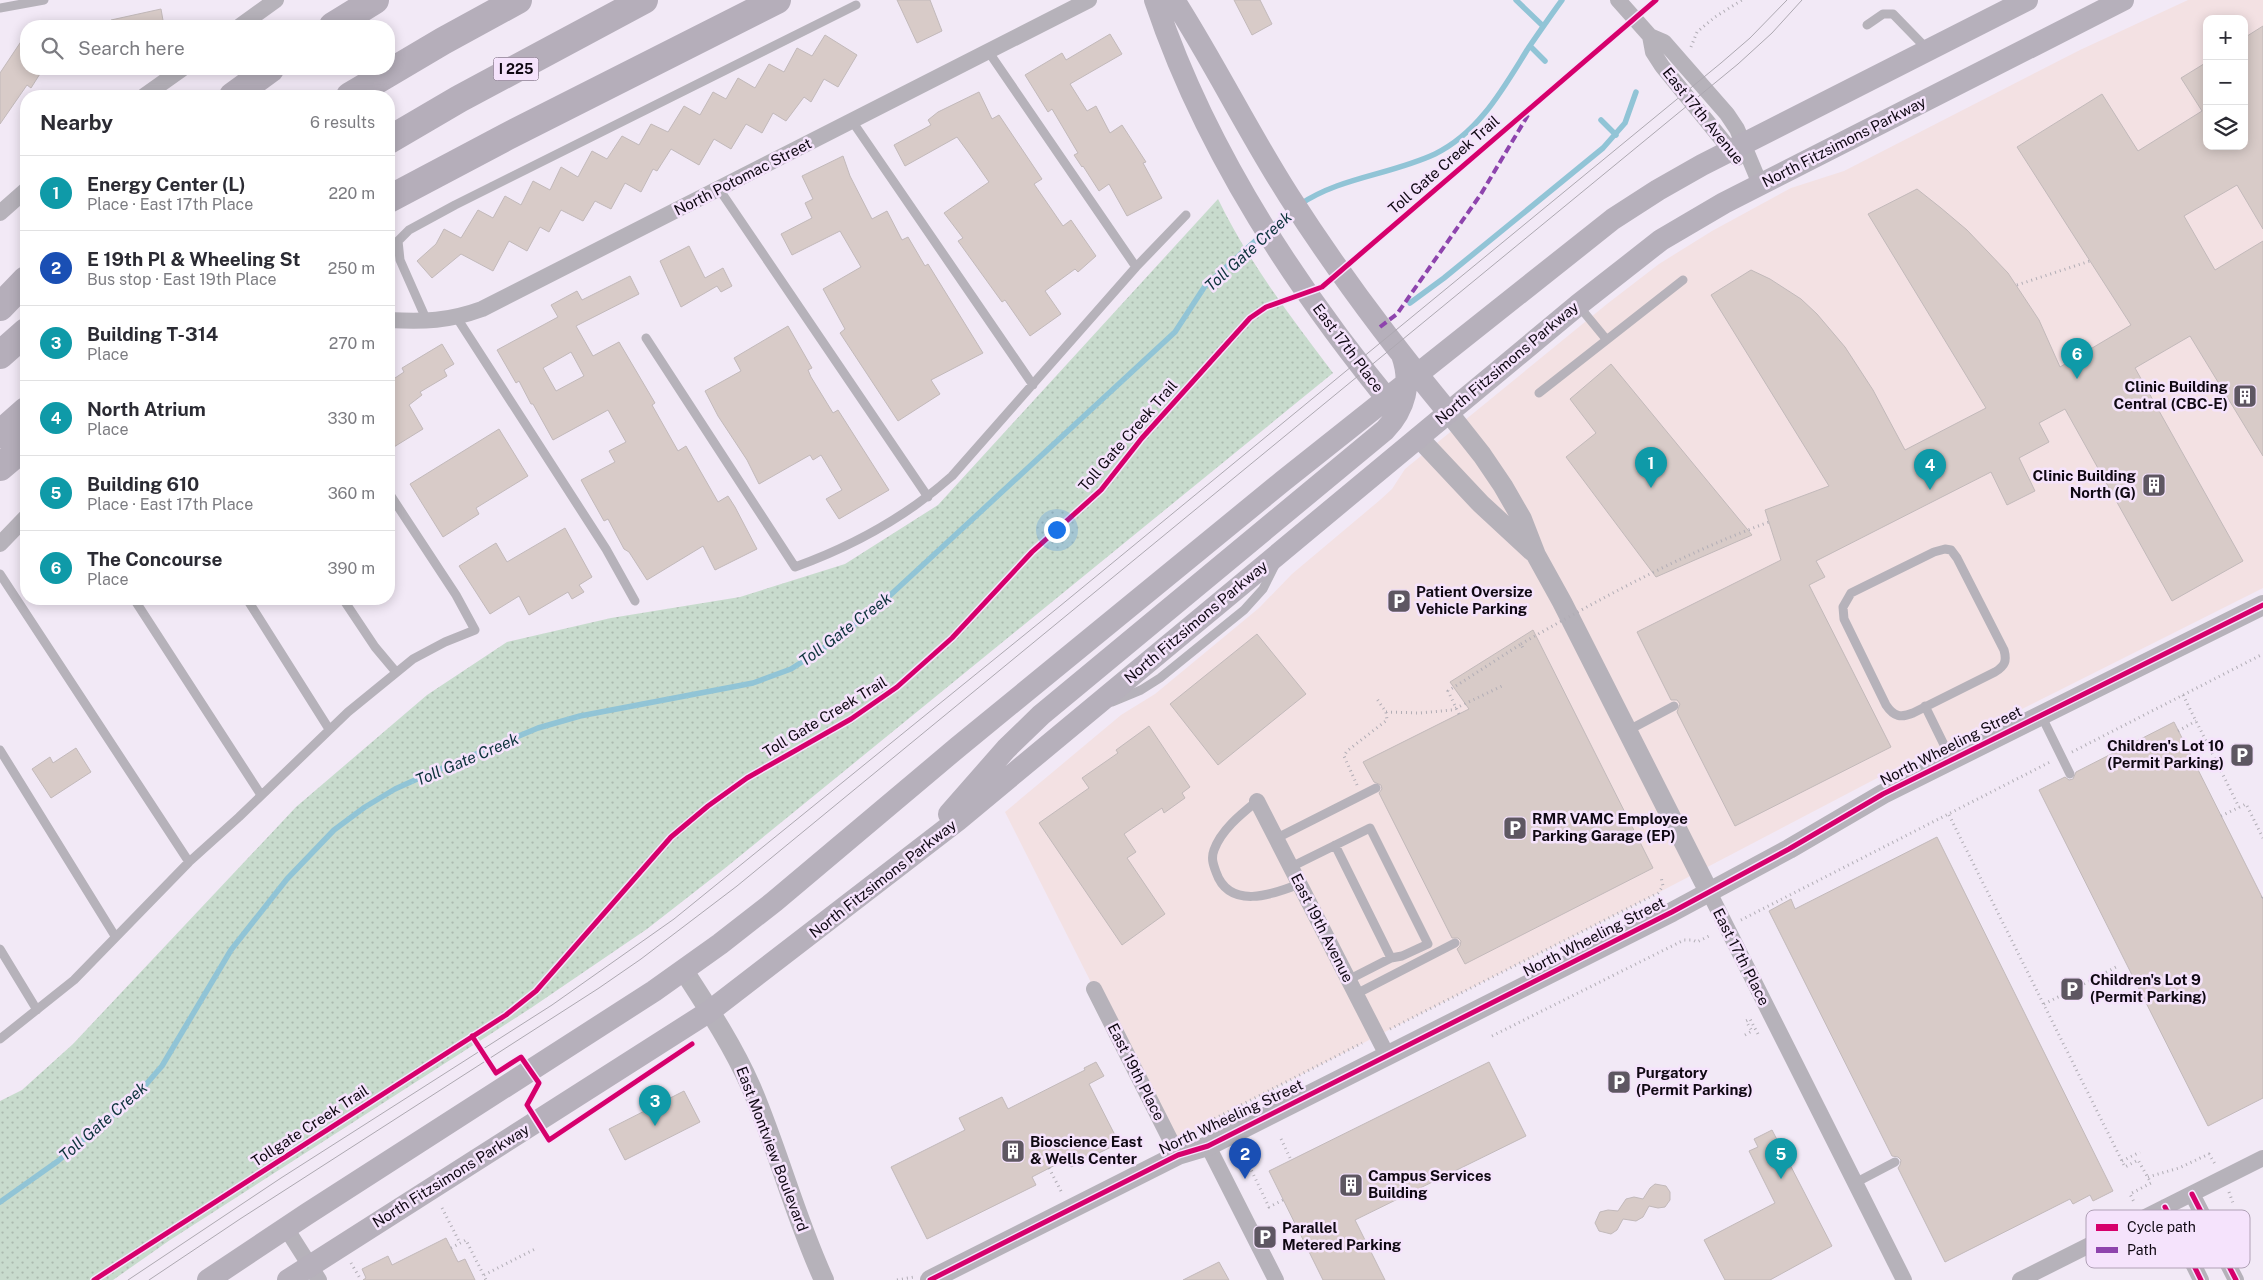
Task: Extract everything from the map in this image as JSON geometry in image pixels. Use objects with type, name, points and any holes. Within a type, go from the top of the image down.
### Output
[{"type":"highway","points":[[343,20],[375,0]]},
{"type":"highway","points":[[395,69],[518,0]]},
{"type":"highway","name":"I 225","points":[[395,137],[644,0]]},
{"type":"highway","points":[[395,196],[506,137],[777,0]]},
{"type":"highway","points":[[241,90],[262,75]]},
{"type":"highway","points":[[360,90],[386,75]]},
{"type":"highway","points":[[0,307],[20,286]]},
{"type":"highway","points":[[0,355],[20,337]]},
{"type":"highway","points":[[0,434],[20,416]]},
{"type":"highway","points":[[0,467],[20,450]]},
{"type":"main road","name":"East 17th Place","points":[[1155,0],[1174,50],[1240,188],[1281,254],[1332,328],[1418,437]]},
{"type":"main road","name":"East 17th Place","points":[[1174,0],[1288,194],[1339,271],[1402,355],[1412,380],[1448,412]]},
{"type":"main road","points":[[208,1280],[684,970],[775,901],[1157,584],[1393,406],[1412,380],[1613,219],[1670,183],[1737,147],[2027,0]]},
{"type":"main road","name":"North Fitzsimons Parkway","points":[[288,1280],[315,1273],[710,1011],[907,861],[1578,305],[1665,238],[1760,184],[2123,0]]},
{"type":"main road","points":[[907,861],[1006,749],[1029,726],[1385,430],[1393,406]]},
{"type":"street","name":"North Potomac Street","points":[[395,320],[427,321],[457,318],[508,296],[1089,0]]},
{"type":"street","name":"East 17th Avenue","points":[[1618,0],[1650,36],[1664,42],[1728,114],[1737,129],[1737,147],[1760,184]]},
{"type":"street","points":[[248,20],[274,1]]},
{"type":"street","points":[[152,90],[174,75]]},
{"type":"street","points":[[0,213],[20,195]]},
{"type":"street","name":"East 17th Place","points":[[1448,412],[1504,486],[1522,519],[1536,555],[1709,892],[1904,1280]]},
{"type":"street","name":"East 17th Place","points":[[1418,437],[1481,504],[1536,555]]},
{"type":"street","points":[[0,544],[20,523]]},
{"type":"street","name":"North Wheeling Street","points":[[930,1280],[1178,1155],[1208,1146],[1709,892],[1789,849],[1872,800],[1951,759],[2263,605]]},
{"type":"street","name":"East 19th Avenue","points":[[1257,801],[1387,1055]]},
{"type":"street","name":"East Montview Boulevard","points":[[684,970],[710,1011],[750,1084],[802,1227],[824,1280]]},
{"type":"street","name":"East 19th Place","points":[[1094,989],[1178,1155]]},
{"type":"street","points":[[1208,1146],[1276,1280]]},
{"type":"street","points":[[2161,1210],[2263,1158]]},
{"type":"street","points":[[2192,1194],[2200,1210]]},
{"type":"street","points":[[286,1228],[315,1273]]},
{"type":"street","points":[[2020,1280],[2086,1247]]},
{"type":"street","points":[[2195,1268],[2201,1280]]},
{"type":"street","points":[[2230,1268],[2236,1280]]},
{"type":"lane","points":[[0,8],[44,0]]},
{"type":"lane","points":[[427,321],[398,255],[398,241],[406,233],[456,205],[856,5]]},
{"type":"lane","points":[[1867,25],[1883,14],[1893,14],[1928,50]]},
{"type":"lane","points":[[988,51],[1136,267]]},
{"type":"lane","points":[[852,121],[1033,385]]},
{"type":"lane","points":[[719,189],[928,497]]},
{"type":"lane","points":[[646,338],[795,567],[857,541],[928,497],[961,467],[1136,267],[1186,216]]},
{"type":"lane","points":[[1539,393],[1684,280]]},
{"type":"lane","points":[[1578,305],[1606,340]]},
{"type":"lane","points":[[457,318],[606,549],[635,601]]},
{"type":"lane","points":[[0,1039],[74,980],[189,862],[329,729],[396,672],[429,650],[475,630],[456,595],[395,502]]},
{"type":"lane","points":[[1945,549],[1951,550],[1958,558],[2004,650],[2006,660],[2003,667],[1995,672],[1925,706],[1901,717],[1892,714],[1844,619],[1843,607],[1851,593],[1934,552],[1945,549]]},
{"type":"lane","points":[[0,574],[20,604]]},
{"type":"lane","points":[[20,605],[189,862]]},
{"type":"lane","points":[[138,605],[261,795]]},
{"type":"lane","points":[[251,605],[329,729]]},
{"type":"lane","points":[[347,605],[375,647],[396,672]]},
{"type":"lane","points":[[1627,731],[1674,706]]},
{"type":"lane","points":[[1925,706],[1951,759]]},
{"type":"lane","points":[[2040,715],[2070,774]]},
{"type":"lane","points":[[0,750],[115,936]]},
{"type":"lane","points":[[1276,838],[1376,788]]},
{"type":"lane","points":[[1257,801],[1227,829],[1214,849],[1212,860],[1217,877],[1226,889],[1236,896],[1278,893],[1299,884]]},
{"type":"lane","points":[[1291,867],[1370,828],[1428,944],[1402,956],[1392,958],[1352,987]]},
{"type":"lane","points":[[1335,845],[1392,958]]},
{"type":"lane","points":[[1352,987],[1455,944]]},
{"type":"lane","points":[[0,949],[37,1010]]},
{"type":"lane","points":[[1855,1183],[1895,1162]]},
{"type":"path","points":[[1689,50],[1697,32],[1715,17],[1742,0]]},
{"type":"path","points":[[2017,285],[2090,261]]},
{"type":"path","points":[[1459,714],[1448,691],[1521,644],[1689,554],[1769,522]]},
{"type":"path","points":[[1521,644],[1524,650]]},
{"type":"path","points":[[1741,920],[1873,851],[1949,815],[2263,654]]},
{"type":"path","points":[[1386,712],[1420,713],[1456,709],[1502,686]]},
{"type":"path","points":[[2183,695],[2239,807]]},
{"type":"path","points":[[1362,795],[1344,756],[1347,751],[1387,720],[1386,712],[1377,699]]},
{"type":"path","points":[[2178,731],[2196,721]]},
{"type":"path","points":[[2221,816],[2246,804],[2263,838]]},
{"type":"path","points":[[1949,815],[2125,1167],[2138,1160],[2151,1183],[2130,1194]]},
{"type":"path","points":[[1492,1036],[1684,940],[1697,942],[1711,935]]},
{"type":"path","points":[[2084,984],[2116,968]]},
{"type":"path","points":[[2044,1004],[2062,995]]},
{"type":"path","points":[[1745,1035],[1752,1032],[1746,1021],[1750,1019],[1759,1036]]},
{"type":"path","points":[[464,1042],[479,1032]]},
{"type":"path","points":[[472,1036],[496,1073],[502,1069]]},
{"type":"path","points":[[1281,1139],[1291,1160]]},
{"type":"path","points":[[2122,1161],[2140,1152]]},
{"type":"path","points":[[2148,1178],[2179,1168],[2209,1154]]},
{"type":"path","points":[[1245,1157],[1269,1207],[1283,1200]]},
{"type":"path","points":[[1049,1168],[1056,1182]]},
{"type":"path","points":[[442,1208],[460,1243]]},
{"type":"path","points":[[451,1248],[466,1240],[486,1280]]},
{"type":"path","points":[[484,1275],[537,1248]]},
{"type":"path","points":[[351,1263],[361,1280]]},
{"type":"shaded area","points":[[2188,0],[2263,0],[2263,588],[1982,729],[1925,753],[1652,896],[1202,1125],[1197,1134],[1173,1145],[1005,812],[1121,715],[1155,694],[1259,608],[1292,574],[1392,489],[1405,469],[1607,304],[1659,264],[1712,231],[1791,188],[1844,171],[2080,50]]},
{"type":"green space","points":[[1218,199],[1230,223],[1257,267],[1333,373],[724,869],[647,929],[531,1008],[170,1240],[113,1280],[0,1280],[0,1101],[22,1090],[73,1044],[296,807],[427,695],[507,642],[611,618],[740,597],[845,564],[938,505]]},
{"type":"building","points":[[897,0],[930,0],[942,31],[917,43]]},
{"type":"building","points":[[1234,0],[1260,0],[1272,24],[1252,35]]},
{"type":"building","points":[[161,9],[163,20],[111,20]]},
{"type":"building","points":[[2263,26],[2263,229],[2237,185],[2184,216],[2215,270],[2263,241],[2263,456],[2190,336],[2135,368],[2243,561],[2172,601],[2065,409],[2039,423],[2049,442],[2019,458],[2035,491],[2007,505],[1991,472],[1816,561],[1825,577],[1809,585],[1891,747],[1735,826],[1677,712],[1680,704],[1677,700],[1671,700],[1637,632],[1781,560],[1765,510],[1829,486],[1711,295],[1751,270],[1770,279],[1801,299],[1817,314],[1845,347],[1873,390],[1905,450],[1986,408],[1868,214],[1917,189],[1941,208],[1967,230],[2008,273],[2039,320],[2060,367],[2131,325],[2017,147],[2102,94],[2138,151],[2202,111],[2181,78],[2203,64],[2203,150],[2248,150],[2248,35]]},
{"type":"building","points":[[1110,34],[1122,54],[1070,84],[1087,111],[1096,106],[1110,133],[1122,125],[1146,162],[1143,163],[1162,198],[1127,216],[1109,184],[1099,191],[1074,155],[1078,153],[1052,109],[1048,112],[1025,75],[1062,53],[1066,60]]},
{"type":"building","points":[[825,35],[857,55],[838,87],[824,79],[811,102],[804,97],[786,121],[773,113],[762,133],[746,124],[731,149],[714,139],[699,165],[671,149],[657,171],[653,169],[641,192],[625,183],[611,209],[595,201],[583,221],[561,210],[549,232],[540,227],[527,251],[509,241],[493,271],[461,254],[432,278],[417,261],[436,244],[444,229],[461,238],[478,210],[493,218],[505,196],[521,205],[533,181],[550,190],[561,167],[578,177],[592,151],[607,159],[622,136],[639,145],[651,124],[668,132],[684,106],[700,115],[713,92],[726,99],[738,78],[755,88],[769,64],[784,72],[797,48],[812,56]]},
{"type":"building","points":[[20,43],[20,75],[39,75],[31,88],[27,85],[24,90],[20,90],[20,95],[0,124],[0,73]]},
{"type":"building","points":[[979,92],[992,119],[999,115],[1042,179],[1034,184],[1063,226],[1071,220],[1096,256],[1078,272],[1075,269],[1045,291],[1061,314],[1030,336],[1005,300],[1002,302],[958,241],[963,238],[944,213],[989,182],[968,152],[957,137],[905,166],[894,145],[931,125],[928,120],[938,112]]},
{"type":"building","points":[[843,156],[850,176],[872,219],[887,211],[902,240],[908,237],[925,266],[928,264],[983,353],[931,380],[940,394],[898,421],[840,333],[845,329],[823,289],[861,267],[840,231],[792,255],[781,234],[812,218],[805,203],[813,199],[802,176]]},
{"type":"building","points":[[689,246],[705,278],[723,268],[732,286],[721,292],[717,286],[681,307],[660,261]]},
{"type":"building","points":[[630,276],[639,294],[576,326],[593,356],[619,342],[655,403],[652,405],[678,451],[686,446],[718,502],[728,496],[757,549],[715,570],[703,546],[647,580],[629,552],[624,549],[608,519],[604,521],[581,480],[615,462],[609,451],[626,442],[608,410],[553,440],[519,381],[516,383],[497,350],[558,317],[551,305],[577,291],[582,300]],"holes":[[[571,352],[584,376],[556,391],[543,368]]]},
{"type":"building","points":[[788,326],[812,368],[808,370],[811,377],[833,413],[838,410],[889,490],[839,519],[826,499],[842,490],[821,455],[813,460],[810,455],[759,484],[747,460],[718,416],[705,391],[741,371],[734,358]]},
{"type":"building","points":[[442,344],[454,364],[444,370],[447,376],[420,392],[422,395],[409,405],[423,429],[395,446],[395,378],[404,372],[402,368]]},
{"type":"building","points":[[1611,364],[1752,535],[1656,577],[1566,457],[1596,433],[1570,399]]},
{"type":"building","points":[[499,429],[528,476],[476,508],[479,514],[443,537],[410,484]]},
{"type":"building","points":[[565,528],[592,577],[579,585],[584,592],[572,599],[568,592],[529,615],[519,596],[490,614],[459,566],[496,543],[507,562]]},
{"type":"building","name":"RMR VAMC Employee Parking Garage (EP)","points":[[1533,630],[1653,868],[1465,964],[1457,949],[1461,941],[1458,938],[1452,938],[1379,793],[1382,789],[1381,785],[1374,782],[1363,762],[1469,709],[1450,682]]},
{"type":"building","points":[[1257,634],[1306,694],[1218,765],[1170,704]]},
{"type":"building","points":[[2174,722],[2263,899],[2263,1098],[2208,1126],[2039,790],[2065,777],[2069,780],[2073,779],[2076,772]]},
{"type":"building","points":[[1149,726],[1190,787],[1182,793],[1185,798],[1164,813],[1162,808],[1124,834],[1136,852],[1127,858],[1165,914],[1122,945],[1039,823],[1089,788],[1082,778],[1118,753],[1116,750]]},
{"type":"building","points":[[76,748],[91,772],[51,798],[32,769],[50,757],[53,763]]},
{"type":"building","points":[[1937,837],[2113,1191],[2093,1201],[2090,1195],[2073,1204],[2070,1199],[1945,1262],[1898,1168],[1901,1160],[1898,1157],[1892,1156],[1769,911],[1791,899],[1795,909]]},
{"type":"building","name":"Bioscience East & Wells Center","points":[[1096,1062],[1104,1076],[1089,1084],[1119,1143],[1071,1167],[1067,1159],[1032,1177],[1036,1185],[927,1239],[891,1167],[965,1130],[959,1118],[1002,1097],[1008,1109],[1085,1070],[1084,1068]]},
{"type":"building","name":"Campus Services Building","points":[[1489,1062],[1526,1136],[1355,1220],[1385,1280],[1323,1280],[1269,1171]]},
{"type":"building","points":[[684,1091],[700,1122],[625,1160],[609,1129]]},
{"type":"building","points":[[1772,1130],[1832,1246],[1770,1280],[1725,1280],[1704,1240],[1775,1203],[1749,1151],[1758,1147],[1754,1139]]},
{"type":"building","points":[[1655,1184],[1666,1186],[1670,1192],[1670,1200],[1665,1207],[1649,1206],[1643,1217],[1636,1221],[1623,1219],[1617,1230],[1611,1234],[1599,1231],[1595,1223],[1600,1212],[1608,1210],[1618,1211],[1626,1199],[1634,1197],[1643,1199]]},
{"type":"building","points":[[446,1238],[458,1262],[465,1259],[475,1280],[363,1280],[366,1278],[362,1269],[388,1256],[392,1265]]},
{"type":"building","points":[[1219,1262],[1229,1280],[1183,1280]]},
{"type":"waterway","points":[[1516,0],[1543,26]]},
{"type":"waterway","name":"Toll Gate Creek","points":[[1299,205],[1331,188],[1418,161],[1451,145],[1465,134],[1490,107],[1562,0]]},
{"type":"waterway","points":[[1530,46],[1545,61]]},
{"type":"waterway","points":[[1410,303],[1444,278],[1603,148],[1625,123],[1636,92]]},
{"type":"waterway","points":[[1601,120],[1616,135]]},
{"type":"waterway","name":"Toll Gate Creek","points":[[1270,228],[1292,211]]},
{"type":"waterway","name":"Toll Gate Creek","points":[[0,1202],[58,1161],[136,1096],[162,1066],[231,950],[287,879],[334,830],[365,807],[395,789],[538,728],[580,716],[753,683],[791,669],[833,642],[885,600],[1175,332],[1205,286],[1263,234]]},
{"type":"tram line","points":[[128,1280],[281,1178],[552,1005],[674,919],[1060,606],[1721,63],[1750,38],[1787,0]]},
{"type":"tram line","points":[[149,1280],[240,1219],[599,988],[641,959],[737,886],[1738,64],[1772,33],[1802,0]]},
{"type":"marked path","points":[[1380,327],[1397,314],[1481,194],[1528,115]]},
{"type":"cycle path","name":"Toll Gate Creek Trail","points":[[94,1280],[506,1015],[536,991],[671,837],[708,806],[747,778],[851,719],[897,687],[952,638],[1032,552],[1101,490],[1142,438],[1250,318],[1266,307],[1322,287],[1656,0]]},
{"type":"cycle path","points":[[930,1280],[1178,1155],[1208,1146],[1672,912],[1789,849],[1883,794],[2263,605]]},
{"type":"cycle path","points":[[472,1036],[496,1073],[521,1057],[539,1083],[527,1105],[549,1140],[692,1044]]},
{"type":"cycle path","points":[[2192,1194],[2200,1210]]},
{"type":"cycle path","points":[[2195,1268],[2201,1280]]},
{"type":"cycle path","points":[[2230,1268],[2236,1280]]},
{"type":"place","name":"The Concourse","points":[[2077,379]]},
{"type":"place","name":"Clinic Building Central (CBC-E)","points":[[2245,396]]},
{"type":"place","name":"Clinic Building North (G)","points":[[2154,485]]},
{"type":"place","name":"Energy Center (L)","points":[[1651,488]]},
{"type":"place","name":"North Atrium","points":[[1930,490]]},
{"type":"place","name":"Patient Oversize Vehicle Parking","points":[[1399,601]]},
{"type":"place","name":"Children's Lot 10 (Permit Parking)","points":[[2242,755]]},
{"type":"place","name":"RMR VAMC Employee Parking Garage (EP)","points":[[1515,828]]},
{"type":"place","name":"Children's Lot 9 (Permit Parking)","points":[[2072,989]]},
{"type":"place","name":"Purgatory (Permit Parking)","points":[[1619,1082]]},
{"type":"place","name":"Building T-314","points":[[655,1126]]},
{"type":"place","name":"Bioscience East & Wells Center","points":[[1013,1151]]},
{"type":"place","name":"E 19th Pl & Wheeling St","points":[[1245,1179]]},
{"type":"place","name":"Building 610","points":[[1781,1179]]},
{"type":"place","name":"Campus Services Building","points":[[1351,1185]]},
{"type":"place","name":"Parallel Metered Parking","points":[[1265,1237]]}]
